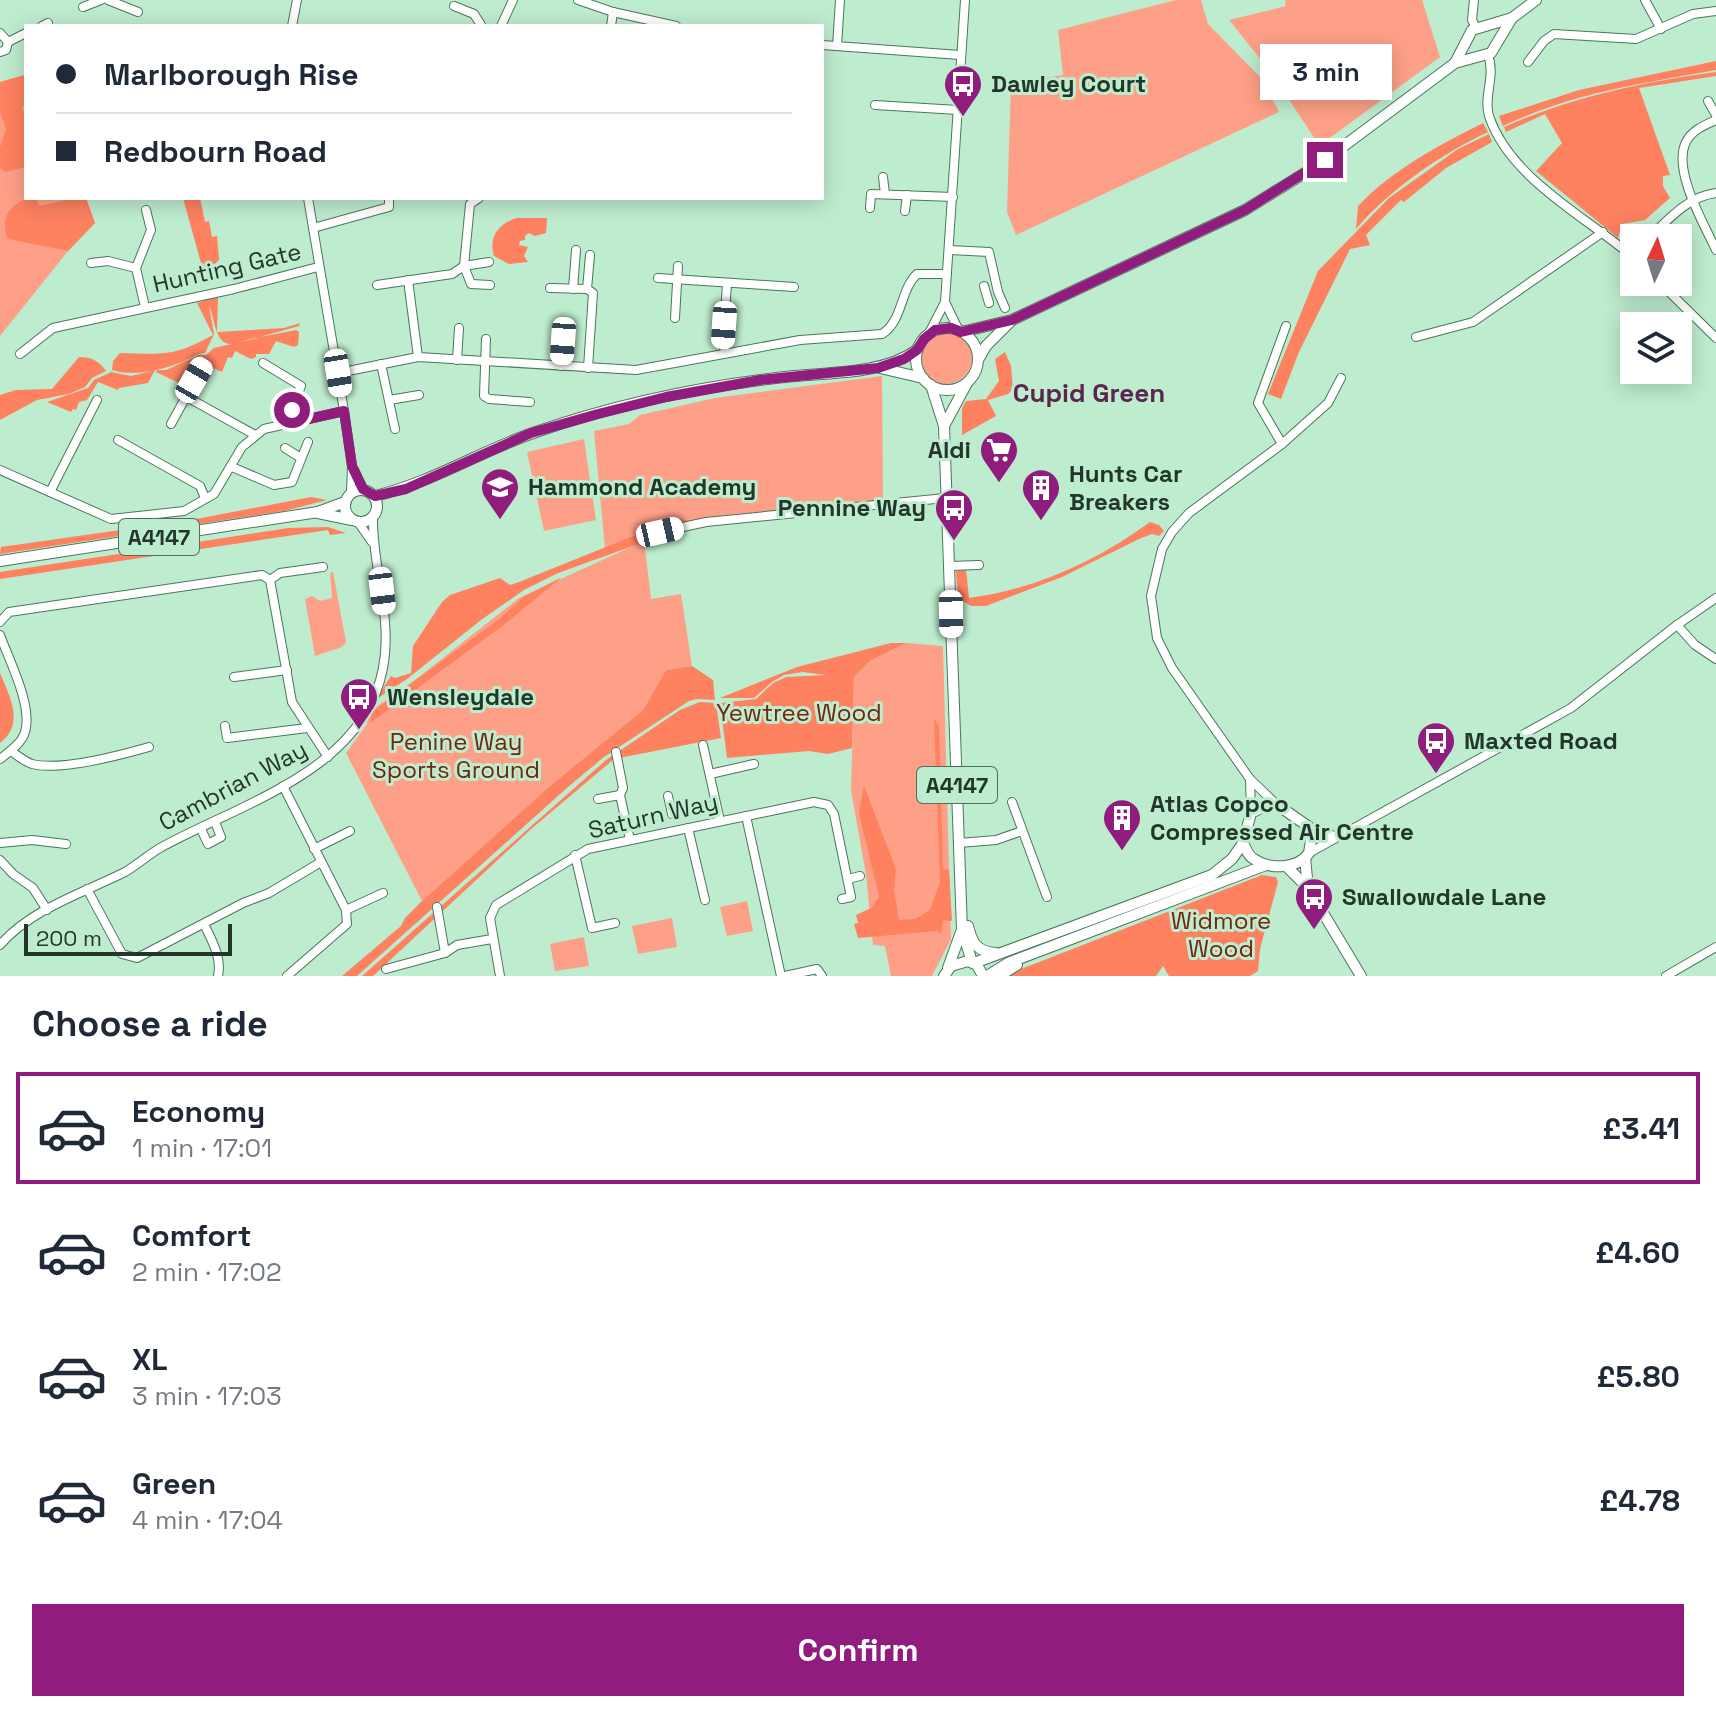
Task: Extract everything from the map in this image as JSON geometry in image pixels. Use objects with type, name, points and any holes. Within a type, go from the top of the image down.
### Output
[{"type":"main road","points":[[1455,63],[1469,34],[1512,18],[1536,0]]},
{"type":"main road","points":[[406,489],[375,514],[355,521],[346,514],[348,497],[363,489],[375,496],[406,489],[531,433],[619,409],[760,380],[878,368],[904,359],[917,350],[928,335],[943,328],[960,331],[1012,320],[1258,202],[1321,163],[1455,63],[1494,50],[1512,18]]},
{"type":"main road","points":[[1481,28],[1493,34],[1496,42]]},
{"type":"main road","points":[[1466,42],[1468,50],[1482,56]]},
{"type":"main road","points":[[878,368],[949,390],[967,383],[986,346],[1012,320]]},
{"type":"main road","points":[[960,331],[975,347],[978,360]]},
{"type":"main road","points":[[917,350],[916,362],[927,382]]},
{"type":"main road","name":"A4147","points":[[927,382],[944,426],[962,930]]},
{"type":"main road","name":"A4147","points":[[944,426],[967,383]]},
{"type":"main road","points":[[375,496],[375,514]]},
{"type":"main road","name":"A4147","points":[[0,561],[318,512],[348,497]]},
{"type":"main road","name":"A4147","points":[[318,512],[355,521]]},
{"type":"main road","points":[[1307,856],[1286,866],[1266,865],[1251,858],[1243,843],[1251,813],[1262,806],[1276,804],[1309,827],[1308,888]]},
{"type":"main road","name":"A4147","points":[[973,962],[1013,950],[1212,875],[1232,859],[1243,843]]},
{"type":"main road","points":[[962,930],[973,962],[985,976],[1008,963],[1266,865]]},
{"type":"main road","points":[[1286,866],[1308,888],[1361,976]]},
{"type":"main road","name":"A4147","points":[[960,881],[974,945],[999,953],[1013,950]]},
{"type":"main road","points":[[945,973],[962,930]]},
{"type":"main road","points":[[999,976],[1065,942]]},
{"type":"main road","points":[[945,973],[959,962],[973,962]]},
{"type":"street","points":[[83,7],[101,0]]},
{"type":"street","points":[[108,0],[138,12]]},
{"type":"street","points":[[292,24],[297,0]]},
{"type":"street","points":[[502,24],[513,0]]},
{"type":"street","points":[[578,0],[613,12],[667,24]]},
{"type":"street","points":[[837,46],[840,0]]},
{"type":"street","points":[[928,335],[945,302],[965,0]]},
{"type":"street","points":[[1474,0],[1472,20],[1481,28]]},
{"type":"street","points":[[1645,0],[1661,29]]},
{"type":"street","points":[[454,6],[474,14],[481,24]]},
{"type":"street","points":[[1530,56],[1554,34],[1636,39],[1693,14],[1716,11]]},
{"type":"street","points":[[611,24],[613,12]]},
{"type":"street","points":[[0,33],[8,42]]},
{"type":"street","points":[[0,52],[6,50],[8,42],[24,34]]},
{"type":"street","points":[[824,45],[960,55]]},
{"type":"street","points":[[1482,56],[1492,74],[1488,94],[1489,115],[1509,155],[1568,208],[1620,246]]},
{"type":"street","points":[[1708,101],[1716,118],[1695,131],[1684,150],[1684,168],[1693,200],[1716,250]]},
{"type":"street","points":[[875,105],[958,110]]},
{"type":"street","points":[[883,177],[885,194]]},
{"type":"street","points":[[1663,224],[1693,200],[1716,193]]},
{"type":"street","points":[[870,208],[871,194],[953,197]]},
{"type":"street","points":[[905,211],[907,195]]},
{"type":"street","points":[[308,200],[352,466],[348,497]]},
{"type":"street","points":[[313,228],[389,207],[389,200]]},
{"type":"street","points":[[476,200],[470,204],[464,266],[471,284],[490,285]]},
{"type":"street","name":"Hunting Gate","points":[[145,307],[136,268],[151,230],[146,210]]},
{"type":"street","points":[[1416,337],[1473,322],[1603,232]]},
{"type":"street","points":[[573,289],[576,250]]},
{"type":"street","points":[[950,250],[989,252],[1005,308]]},
{"type":"street","points":[[587,289],[590,255]]},
{"type":"street","name":"Hunting Gate","points":[[91,263],[108,261],[136,268]]},
{"type":"street","points":[[377,285],[452,274],[464,266],[489,262]]},
{"type":"street","points":[[675,318],[678,266]]},
{"type":"street","name":"Hunting Gate","points":[[20,354],[53,328],[234,289],[318,267]]},
{"type":"street","points":[[338,373],[418,357],[636,370],[800,340],[882,334],[890,329],[910,281],[917,274],[947,274]]},
{"type":"street","points":[[658,278],[794,287]]},
{"type":"street","points":[[408,280],[418,357]]},
{"type":"street","points":[[725,352],[727,284]]},
{"type":"street","points":[[550,288],[587,289],[593,293],[588,368]]},
{"type":"street","points":[[986,294],[998,292]]},
{"type":"street","points":[[1673,296],[1716,338]]},
{"type":"street","points":[[945,302],[960,331]]},
{"type":"street","points":[[1282,444],[1258,403],[1286,326]]},
{"type":"street","points":[[457,360],[459,328]]},
{"type":"street","points":[[486,339],[484,396],[530,402]]},
{"type":"street","points":[[561,366],[563,341]]},
{"type":"street","points":[[263,363],[301,386],[286,424]]},
{"type":"street","points":[[171,424],[204,364]]},
{"type":"street","points":[[381,364],[395,429]]},
{"type":"street","points":[[1276,804],[1250,779],[1172,668],[1157,638],[1151,596],[1162,549],[1172,532],[1189,513],[1282,444],[1328,403],[1341,378]]},
{"type":"street","points":[[389,400],[419,395]]},
{"type":"street","points":[[185,396],[255,435]]},
{"type":"street","points":[[50,492],[97,400]]},
{"type":"street","points":[[0,470],[111,519],[184,511],[214,494],[242,447],[264,429],[344,411]]},
{"type":"street","points":[[118,440],[200,486],[205,498]]},
{"type":"street","points":[[232,467],[274,485],[292,482],[308,442]]},
{"type":"street","points":[[285,448],[301,458]]},
{"type":"street","points":[[352,466],[363,489]]},
{"type":"street","points":[[660,532],[706,522],[945,498]]},
{"type":"street","name":"Cambrian Way","points":[[0,945],[47,910],[127,871],[160,848],[283,786],[328,757],[349,736],[378,687],[386,645],[385,615],[373,543],[375,514]]},
{"type":"street","name":"Cambrian Way","points":[[355,521],[373,543]]},
{"type":"street","points":[[950,566],[979,565]]},
{"type":"street","points":[[270,580],[280,573],[323,567]]},
{"type":"street","points":[[0,622],[9,612],[53,604],[262,575],[270,580],[292,702],[328,757]]},
{"type":"street","points":[[1307,856],[1571,708],[1716,598]]},
{"type":"street","points":[[1677,625],[1695,645],[1716,659]]},
{"type":"street","points":[[0,635],[27,711],[25,734],[0,759]]},
{"type":"street","points":[[234,677],[287,670]]},
{"type":"street","points":[[225,726],[227,738],[307,728]]},
{"type":"street","points":[[703,745],[720,821]]},
{"type":"street","points":[[11,751],[31,764],[54,765],[119,756],[149,747]]},
{"type":"street","points":[[616,752],[623,788],[620,795],[630,840]]},
{"type":"street","points":[[710,774],[754,764]]},
{"type":"street","points":[[1250,779],[1251,813]]},
{"type":"street","points":[[283,786],[346,910],[347,924],[287,976]]},
{"type":"street","points":[[598,799],[620,795]]},
{"type":"street","points":[[668,796],[673,822]]},
{"type":"street","name":"Saturn Way","points":[[500,976],[490,918],[496,905],[575,855],[630,840],[673,822],[688,828],[814,802],[828,805],[834,814],[851,897],[842,899]]},
{"type":"street","points":[[1012,802],[1047,897]]},
{"type":"street","points":[[746,816],[783,976],[817,969],[822,976]]},
{"type":"street","points":[[201,829],[208,844],[221,837],[215,822]]},
{"type":"street","points":[[1309,827],[1323,834],[1338,836]]},
{"type":"street","points":[[688,828],[705,900]]},
{"type":"street","points":[[314,849],[350,831]]},
{"type":"street","points":[[959,843],[996,840],[1022,831]]},
{"type":"street","points":[[0,843],[32,840],[66,844]]},
{"type":"street","points":[[575,855],[592,928],[615,923]]},
{"type":"street","points":[[0,860],[33,888],[47,910]]},
{"type":"street","points":[[87,889],[122,954],[137,958],[269,893],[321,862]]},
{"type":"street","points":[[848,879],[860,876]]},
{"type":"street","points":[[346,910],[383,893]]},
{"type":"street","points":[[437,907],[445,953]]},
{"type":"street","points":[[204,924],[217,952],[220,965],[218,976]]},
{"type":"street","points":[[386,969],[445,953],[457,945],[492,939]]},
{"type":"street","points":[[1666,976],[1716,947]]},
{"type":"green space","points":[[1176,0],[1201,0],[1208,24],[1263,80],[1279,112],[1016,235],[1007,212],[1011,83],[1063,75],[1058,30]]},
{"type":"green space","points":[[1285,0],[1422,0],[1440,57],[1327,140],[1315,139],[1270,71],[1229,20],[1286,6]]},
{"type":"green space","points":[[1716,61],[1716,70],[1582,97],[1503,126],[1499,116],[1579,90]]},
{"type":"green space","points":[[1716,72],[1716,76],[1639,88],[1670,175],[1663,176],[1663,186],[1670,198],[1645,220],[1620,224],[1618,238],[1536,171],[1562,143],[1545,114],[1506,132],[1504,127],[1555,107],[1661,81]]},
{"type":"green space","points":[[24,75],[24,167],[5,172],[0,168],[0,147],[6,129],[0,112],[0,82]]},
{"type":"green space","points":[[24,76],[24,200],[87,200],[95,223],[68,251],[0,336],[0,82]]},
{"type":"green space","points":[[1483,123],[1488,132],[1417,174],[1384,200],[1356,229],[1358,206],[1371,193],[1433,149]]},
{"type":"green space","points":[[1489,134],[1492,142],[1446,168],[1404,202],[1401,200],[1366,235],[1370,245],[1350,249],[1299,352],[1281,399],[1268,394],[1318,271],[1389,198],[1458,149]]},
{"type":"green space","points":[[24,200],[37,200],[39,206],[63,200],[87,200],[95,223],[68,251],[8,239],[6,219],[16,204]]},
{"type":"green space","points":[[184,200],[200,200],[205,222],[209,221],[212,237],[217,236],[219,260],[204,274]]},
{"type":"green space","points":[[517,218],[547,218],[546,233],[535,236],[529,233],[525,236],[519,245],[528,247],[524,256],[528,262],[509,264],[494,256],[494,237],[500,227]]},
{"type":"green space","points":[[218,296],[217,332],[209,306],[214,334],[205,353],[147,372],[112,370],[113,361],[120,353],[168,353],[213,335],[197,303]]},
{"type":"green space","points":[[300,323],[299,326],[260,337],[296,330],[299,332],[298,345],[294,347],[276,341],[269,354],[256,354],[251,359],[235,351],[232,358],[228,357],[222,372],[200,362],[194,371],[185,370],[179,383],[156,372],[206,355],[214,348],[232,344],[222,340],[217,332],[284,328]]},
{"type":"green space","points":[[946,332],[964,340],[972,358],[964,376],[946,384],[928,376],[920,358],[928,340]]},
{"type":"green space","points":[[1005,352],[1011,366],[1013,389],[1008,394],[988,400],[996,416],[962,435],[962,408],[966,401],[986,399],[999,381],[995,359]]},
{"type":"green space","points":[[79,357],[95,360],[106,371],[92,378],[85,387],[69,394],[37,400],[0,420],[0,395],[16,390],[52,389]]},
{"type":"green space","points":[[155,370],[148,383],[118,390],[98,382],[87,400],[79,402],[76,410],[71,412],[47,402],[88,388],[94,380],[111,372],[131,376]]},
{"type":"green space","points":[[882,376],[883,500],[706,518],[605,549],[594,431],[629,424],[640,415],[715,398]]},
{"type":"green space","points":[[584,439],[596,520],[544,531],[527,452]]},
{"type":"green space","points":[[311,497],[327,500],[284,511],[0,554],[1,547],[191,520]]},
{"type":"green space","points":[[678,518],[688,521],[680,522],[680,529],[558,573],[524,590],[375,700],[391,676],[395,678],[411,673],[413,646],[450,595],[500,578],[510,585],[519,582]]},
{"type":"green space","points":[[1150,522],[1164,531],[1159,536],[1152,534],[1139,539],[1062,577],[986,606],[971,606],[958,598],[956,571],[966,570],[969,598],[1018,588],[1087,561]]},
{"type":"green space","points":[[328,527],[346,533],[330,535],[328,530],[0,579],[0,572],[288,528]]},
{"type":"green space","name":"Penine Way Sports Ground","points":[[644,541],[651,599],[681,594],[692,666],[666,670],[643,710],[550,786],[422,901],[346,753],[367,724],[370,711],[415,680],[519,598]]},
{"type":"green space","points":[[333,572],[346,642],[342,647],[315,656],[305,599],[312,596],[320,601],[332,598],[330,573]]},
{"type":"green space","points":[[562,577],[505,624],[370,723],[372,712],[498,620],[525,596]]},
{"type":"green space","name":"Yewtree Wood","points":[[891,643],[906,643],[870,661],[854,677],[852,748],[828,754],[809,751],[727,758],[720,703],[756,699],[773,683],[786,677],[826,675],[803,672],[784,675],[772,682],[754,698],[720,698],[797,667]]},
{"type":"green space","points":[[906,643],[943,646],[951,939],[932,976],[891,976],[885,946],[873,945],[866,875],[851,790],[854,677],[870,661]]},
{"type":"green space","points":[[692,666],[713,680],[715,700],[689,701],[604,757],[357,976],[342,976],[401,926],[422,901],[550,786],[643,710],[666,670]]},
{"type":"green space","points":[[0,673],[14,719],[8,736],[0,743]]},
{"type":"green space","points":[[700,702],[716,703],[721,738],[614,759],[530,830],[373,976],[362,976],[606,760],[680,710]]},
{"type":"green space","points":[[934,719],[939,726],[943,869],[949,870],[952,921],[943,920],[941,934],[937,931],[858,938],[854,924],[858,923],[856,915],[871,908],[879,897],[859,813],[864,786],[896,869],[894,890],[899,920],[915,919],[930,910],[940,882]]},
{"type":"green space","name":"Widmore Wood","points":[[1262,875],[1276,877],[1278,882],[1260,949],[1258,971],[1250,976],[1169,976],[1163,966],[1156,976],[1003,976]]},
{"type":"green space","points":[[747,901],[753,931],[727,936],[720,907]]},
{"type":"green space","points":[[672,918],[677,947],[638,954],[632,926]]},
{"type":"green space","points":[[584,937],[589,966],[555,971],[550,944]]},
{"type":"place","name":"Dawley Court","points":[[963,118]]},
{"type":"place","name":"Aldi","points":[[999,484]]},
{"type":"place","name":"Hammond Academy","points":[[500,521]]},
{"type":"place","name":"Hunts Car Breakers","points":[[1041,522]]},
{"type":"place","name":"Pennine Way","points":[[954,542]]},
{"type":"place","name":"Wensleydale","points":[[359,731]]},
{"type":"place","name":"Maxted Road","points":[[1436,775]]},
{"type":"place","name":"Atlas Copco Compressed Air Centre","points":[[1122,852]]},
{"type":"place","name":"Swallowdale Lane","points":[[1314,931]]},
{"type":"district","name":"Cupid Green","points":[[1089,393]]},
{"type":"route","points":[[292,410],[286,424],[344,411],[352,466],[363,489],[375,496],[406,489],[531,433],[577,420],[666,397],[760,380],[878,368],[904,359],[935,330],[951,328],[961,332],[1012,320],[1245,210],[1325,160]]}]
